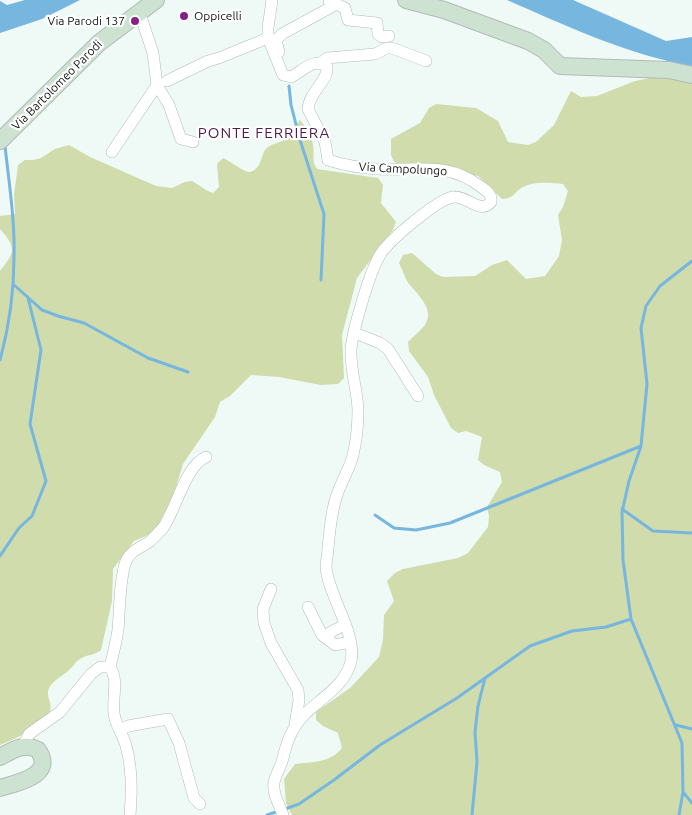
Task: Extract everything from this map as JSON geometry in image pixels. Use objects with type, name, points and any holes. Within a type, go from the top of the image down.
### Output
[{"type":"main road","name":"Via Bartolomeo Parodi","points":[[0,141],[84,56],[139,11],[156,0]]},
{"type":"main road","points":[[406,0],[444,10],[528,42],[544,50],[560,66],[669,70],[692,75]]},
{"type":"main road","points":[[0,757],[23,746],[28,746],[38,750],[42,762],[40,770],[33,777],[0,788]]},
{"type":"street","points":[[272,0],[268,38],[283,75],[288,77],[294,76],[312,64],[322,63],[327,58],[375,54],[387,48],[392,48],[426,61]]},
{"type":"street","points":[[278,64],[281,61],[276,42],[278,38],[331,2],[345,8],[348,20],[377,23],[378,34],[382,37],[389,36]]},
{"type":"street","points":[[139,11],[181,139],[193,142]]},
{"type":"street","points":[[112,152],[162,83],[208,61],[268,38]]},
{"type":"street","name":"Via Campolungo","points":[[283,815],[274,791],[274,782],[283,759],[285,746],[295,726],[304,715],[328,694],[347,672],[352,655],[350,642],[326,567],[329,536],[338,493],[354,452],[358,410],[351,349],[374,269],[379,256],[387,244],[417,219],[447,199],[455,196],[464,198],[480,207],[485,207],[491,202],[488,192],[475,182],[452,171],[416,169],[379,170],[328,160],[325,142],[308,109],[311,97],[327,73],[327,66],[322,63]]},
{"type":"street","points":[[355,333],[380,343],[388,349],[418,396]]},
{"type":"street","points":[[130,815],[131,783],[128,757],[114,715],[114,678],[110,667],[117,633],[125,562],[135,550],[151,541],[162,529],[194,464],[206,457]]},
{"type":"street","points":[[271,589],[263,609],[264,623],[272,643],[298,690],[299,700],[295,726]]},
{"type":"street","points":[[308,607],[322,635],[335,645],[350,642]]},
{"type":"street","points":[[329,640],[329,633],[344,625]]},
{"type":"street","points":[[23,746],[29,734],[60,712],[91,674],[100,667],[110,667]]},
{"type":"street","points":[[120,730],[128,726],[168,719],[178,743],[194,798],[200,804]]},
{"type":"green space","points":[[654,77],[692,82],[692,815],[292,815],[286,803],[284,779],[295,764],[314,762],[332,757],[342,748],[338,733],[323,726],[316,720],[316,712],[350,688],[379,657],[383,640],[384,615],[394,601],[387,581],[395,573],[403,569],[458,558],[468,553],[488,527],[489,516],[487,507],[502,482],[500,472],[484,465],[478,460],[482,437],[466,431],[458,433],[451,428],[434,395],[428,377],[409,351],[408,342],[425,325],[428,313],[423,301],[407,281],[399,263],[403,255],[412,253],[436,274],[443,277],[475,276],[492,265],[507,260],[526,279],[545,276],[559,256],[562,240],[558,215],[563,207],[568,191],[563,184],[532,184],[523,187],[510,197],[502,199],[478,176],[448,169],[401,165],[394,162],[391,155],[391,139],[420,123],[429,108],[436,104],[476,108],[498,121],[508,142],[528,145],[536,142],[554,125],[571,91],[581,97],[597,96],[635,81]]},
{"type":"green space","points":[[300,120],[311,138],[314,149],[314,163],[317,169],[378,178],[383,185],[381,203],[396,222],[393,230],[357,278],[342,335],[344,378],[338,384],[321,385],[279,377],[251,375],[230,396],[220,402],[215,417],[183,464],[174,494],[159,524],[148,535],[134,541],[113,569],[112,601],[101,650],[79,660],[51,685],[48,694],[51,708],[42,722],[13,740],[0,745],[0,271],[9,259],[12,250],[9,241],[0,229],[0,216],[15,214],[14,194],[18,165],[25,160],[41,158],[55,149],[69,145],[90,157],[156,186],[172,188],[192,181],[213,193],[219,187],[217,164],[223,158],[244,171],[250,172],[259,166],[265,150],[285,139]]},
{"type":"water","points":[[25,0],[80,0],[42,19],[0,33],[0,1],[7,5]]},
{"type":"water","points":[[507,0],[573,0],[666,41],[692,37],[692,66],[645,55],[622,47]]},
{"type":"waterway","points":[[289,86],[291,105],[300,140],[324,214],[321,280]]},
{"type":"waterway","points":[[0,360],[6,335],[14,270],[13,215],[5,146]]},
{"type":"waterway","points":[[679,815],[683,792],[682,743],[631,619],[623,560],[622,512],[629,481],[641,446],[647,384],[641,328],[646,306],[660,286],[692,261]]},
{"type":"waterway","points":[[13,284],[42,310],[84,323],[148,358],[188,372]]},
{"type":"waterway","points":[[0,556],[19,528],[32,516],[46,481],[30,424],[41,350],[28,298]]},
{"type":"waterway","points":[[375,515],[394,528],[416,530],[450,523],[641,446]]},
{"type":"waterway","points":[[622,509],[653,531],[692,533]]},
{"type":"waterway","points":[[285,809],[299,804],[380,745],[457,698],[530,646],[572,631],[606,627],[631,619]]},
{"type":"waterway","points":[[472,815],[477,762],[475,732],[478,706],[485,678]]},
{"type":"waterway","points":[[676,725],[692,729]]},
{"type":"waterway","points":[[683,792],[692,803]]},
{"type":"waterway","points":[[267,815],[279,811]]},
{"type":"place","name":"Oppicelli","points":[[184,16]]},
{"type":"place","name":"Via Parodi 137","points":[[135,21]]},
{"type":"district","name":"PONTE FERRIERA","points":[[264,133]]}]
